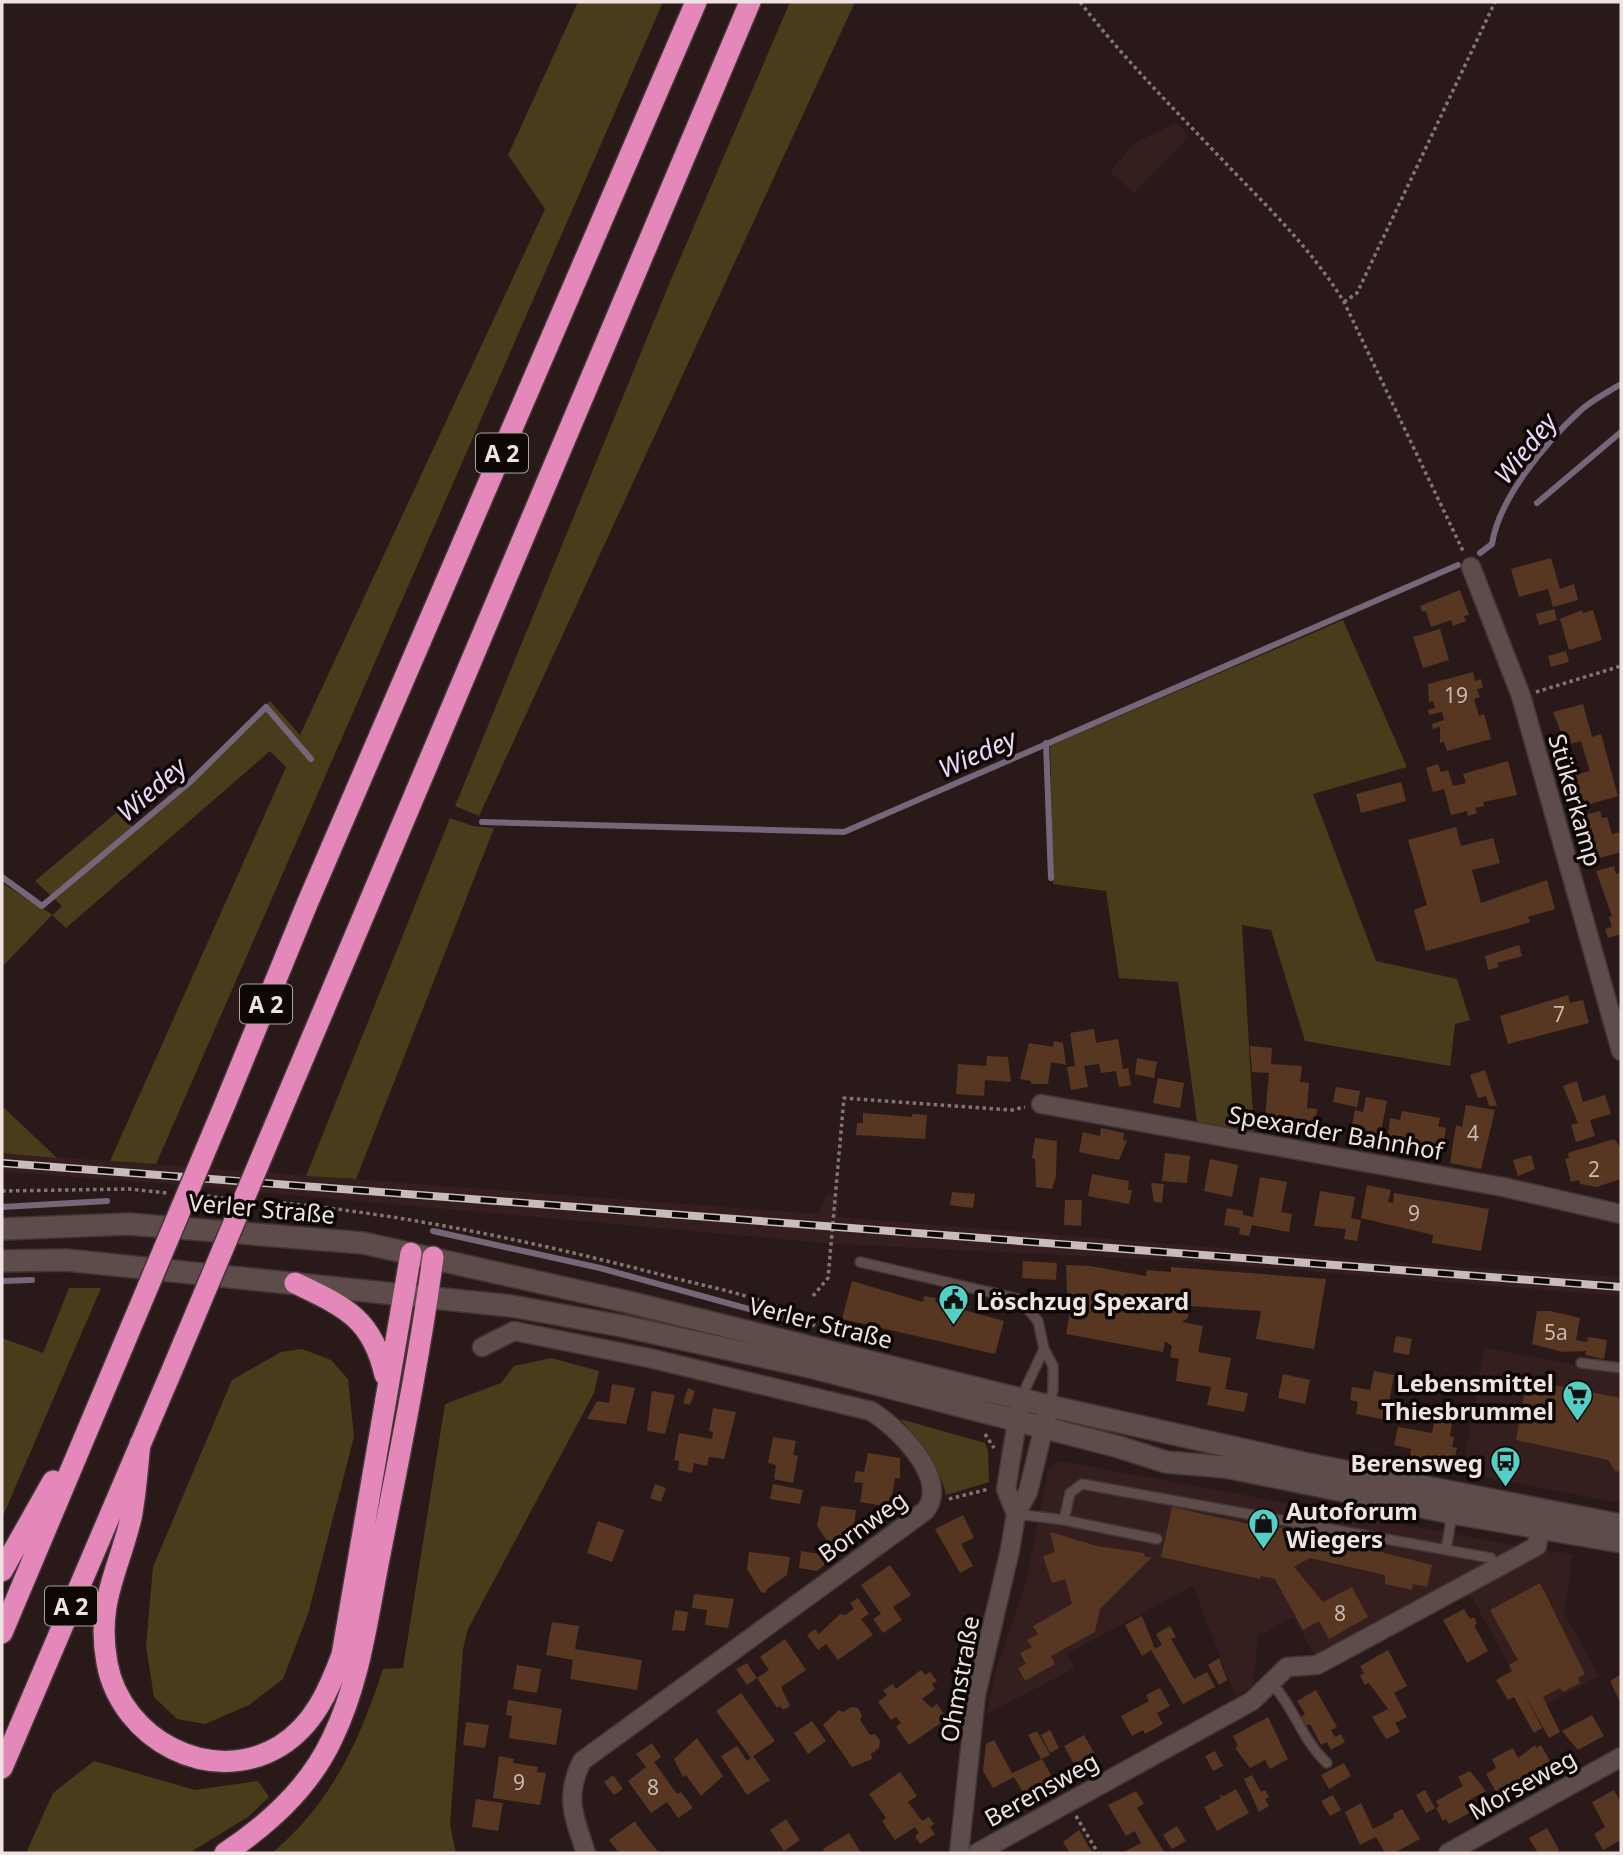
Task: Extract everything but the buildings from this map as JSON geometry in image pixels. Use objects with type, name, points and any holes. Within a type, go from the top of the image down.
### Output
[{"type":"highway","name":"A 2","points":[[2,1633],[313,891],[696,2]]},
{"type":"highway","name":"A 2","points":[[2,1768],[176,1363],[750,2]]},
{"type":"highway","points":[[140,1444],[131,1518],[107,1589],[104,1630],[107,1665],[115,1687],[132,1717],[164,1745],[208,1760],[227,1761],[255,1756],[280,1746],[305,1725],[327,1696],[342,1656],[411,1253]]},
{"type":"highway","points":[[225,1853],[279,1812],[310,1777],[332,1739],[355,1681],[433,1257]]},
{"type":"highway","points":[[295,1283],[343,1307],[361,1321],[373,1337],[387,1384]]},
{"type":"highway","points":[[2,1571],[100,1397]]},
{"type":"main road","name":"Verler Straße","points":[[2,1229],[129,1224],[363,1243],[815,1346],[1049,1406],[1542,1519],[1621,1542]]},
{"type":"main road","name":"Verler Straße","points":[[2,1261],[66,1260],[428,1295],[511,1306],[622,1326],[810,1367],[1042,1430],[1119,1447],[1166,1462],[1225,1467],[1452,1513],[1621,1525]]},
{"type":"street","name":"Stükerkamp","points":[[1471,567],[1521,696],[1621,1051]]},
{"type":"street","name":"Spexarder Bahnhof","points":[[1041,1104],[1503,1187],[1621,1214]]},
{"type":"street","name":"Bornweg","points":[[482,1347],[514,1331],[649,1358],[871,1411],[893,1424],[932,1483],[933,1499],[917,1518],[582,1761],[571,1783],[575,1818],[586,1853]]},
{"type":"street","name":"Ohmstraße","points":[[1016,1514],[1006,1489],[1021,1399]]},
{"type":"street","name":"Ohmstraße","points":[[959,1853],[976,1695],[1016,1514],[1028,1492],[1049,1406]]},
{"type":"street","name":"Berensweg","points":[[977,1853],[1252,1701],[1287,1667],[1317,1665],[1537,1546],[1542,1519]]},
{"type":"street","name":"Morseweg","points":[[1447,1853],[1621,1757]]},
{"type":"lane","points":[[860,1262],[1019,1299],[1038,1321],[1044,1349],[1053,1366],[1053,1390],[1049,1406]]},
{"type":"lane","points":[[1021,1399],[1044,1349]]},
{"type":"lane","points":[[1581,1363],[1621,1368]]},
{"type":"lane","points":[[1064,1520],[1070,1493],[1082,1484],[1491,1558],[1496,1567]]},
{"type":"lane","points":[[1446,1550],[1452,1513]]},
{"type":"lane","points":[[1016,1514],[1064,1520],[1157,1539]]},
{"type":"lane","points":[[1271,1682],[1284,1696],[1312,1749],[1327,1763]]},
{"type":"path","points":[[1080,2],[1118,51],[1287,226],[1324,270],[1344,302],[1363,349],[1471,567]]},
{"type":"path","points":[[1344,302],[1357,293],[1495,2]]},
{"type":"path","points":[[1521,696],[1621,666]]},
{"type":"path","points":[[813,1296],[828,1278],[844,1098],[1012,1110],[1041,1104]]},
{"type":"path","points":[[933,1499],[945,1500],[993,1488]]},
{"type":"path","points":[[1067,1802],[1098,1853]]},
{"type":"shaded area","points":[[578,2],[663,2],[156,1164],[110,1161],[286,767],[270,751],[66,928],[52,915],[2,967],[2,883],[53,915],[62,906],[35,881],[117,812],[133,827],[189,781],[270,701],[300,735],[545,209],[508,155]]},
{"type":"shaded area","points":[[790,2],[855,2],[479,816],[455,806],[670,282]]},
{"type":"shaded area","points":[[1177,123],[1189,136],[1134,193],[1110,172],[1134,143]]},
{"type":"shaded area","points":[[1343,620],[1407,767],[1313,794],[1376,961],[1457,979],[1470,1020],[1455,1024],[1450,1066],[1305,1041],[1271,930],[1242,925],[1254,1133],[1197,1122],[1178,982],[1119,978],[1106,891],[1053,884],[1050,746]]},
{"type":"shaded area","points":[[450,818],[473,826],[494,828],[356,1179],[306,1176]]},
{"type":"shaded area","points":[[2,1106],[57,1158],[2,1153]]},
{"type":"shaded area","points":[[2,1153],[819,1214],[826,1195],[838,1195],[837,1217],[1458,1267],[1621,1277],[1621,1296],[1169,1260],[835,1244],[147,1182],[2,1172]]},
{"type":"shaded area","points":[[69,1288],[101,1288],[2,1518],[2,1338],[43,1353]]},
{"type":"shaded area","points":[[1484,1348],[1621,1373],[1621,1503],[1462,1473]]},
{"type":"shaded area","points":[[302,1349],[331,1360],[348,1379],[354,1437],[308,1614],[283,1679],[249,1705],[205,1724],[177,1719],[154,1697],[146,1646],[153,1567],[232,1380],[281,1352]]},
{"type":"shaded area","points":[[551,1358],[599,1371],[594,1393],[468,1629],[463,1649],[450,1825],[456,1853],[272,1853],[311,1814],[341,1769],[364,1721],[383,1669],[403,1668],[445,1404],[501,1383],[514,1366]]},
{"type":"shaded area","points":[[900,1419],[985,1443],[988,1451],[989,1482],[946,1495],[939,1473],[928,1454]]},
{"type":"shaded area","points":[[1060,1461],[1519,1546],[1316,1657],[1293,1617],[1258,1636],[1253,1686],[1235,1697],[1193,1586],[1067,1654],[1075,1668],[987,1714],[998,1663],[1026,1583],[1048,1469]]},
{"type":"shaded area","points":[[1543,1550],[1573,1554],[1564,1613],[1599,1676],[1534,1711],[1469,1592]]},
{"type":"shaded area","points":[[94,1761],[195,1790],[258,1781],[269,1797],[248,1817],[189,1853],[26,1853],[53,1793]]},
{"type":"waterway","name":"Wiedey","points":[[1480,553],[1492,544],[1504,508],[1539,454],[1581,410],[1621,384]]},
{"type":"waterway","points":[[1537,503],[1621,432]]},
{"type":"waterway","name":"Wiedey","points":[[482,822],[844,832],[1458,565]]},
{"type":"waterway","name":"Wiedey","points":[[2,877],[42,906],[190,782],[266,707],[311,759]]},
{"type":"waterway","points":[[1046,743],[1051,878]]},
{"type":"waterway","points":[[2,1207],[107,1201]]},
{"type":"waterway","points":[[433,1231],[600,1268],[782,1318]]},
{"type":"waterway","points":[[2,1281],[32,1280]]},
{"type":"railway","points":[[2,1163],[1621,1287]]},
{"type":"place","name":"Löschzug Spexard","points":[[953,1327]]},
{"type":"place","name":"Lebensmittel Thiesbrummel","points":[[1577,1423]]},
{"type":"place","name":"Berensweg","points":[[1506,1489]]},
{"type":"place","name":"Autoforum Wiegers","points":[[1263,1551]]}]
